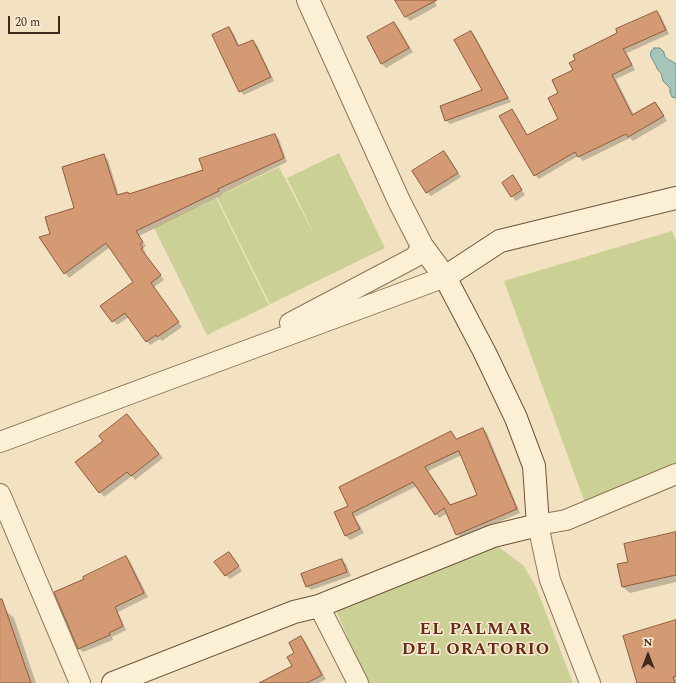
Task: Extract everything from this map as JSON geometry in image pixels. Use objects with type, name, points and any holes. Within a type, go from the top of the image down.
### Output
[{"type":"main road","points":[[113,683],[294,612],[319,606],[493,536],[538,525],[534,466],[516,418],[485,353],[445,277],[422,246],[399,201],[308,0]]},
{"type":"main road","points":[[445,277],[500,241],[676,198]]},
{"type":"street","points":[[219,360],[415,257],[422,246]]},
{"type":"street","points":[[0,442],[445,277]]},
{"type":"street","points":[[590,683],[550,580],[538,525],[566,520],[676,474]]},
{"type":"street","points":[[0,494],[80,683]]},
{"type":"street","points":[[319,606],[358,683]]},
{"type":"green space","points":[[339,153],[385,248],[270,304],[217,197],[279,167],[318,242],[287,178]]},
{"type":"green space","points":[[216,198],[269,305],[207,335],[154,228]]},
{"type":"green space","points":[[672,231],[676,241],[676,464],[585,503],[504,281]]},
{"type":"green space","points":[[497,546],[523,565],[536,587],[573,683],[367,683],[336,610]]},
{"type":"water","points":[[654,48],[660,48],[664,52],[666,58],[676,64],[676,98],[672,97],[670,88],[663,81],[661,73],[650,54]]},
{"type":"building","points":[[395,0],[437,0],[405,17]]},
{"type":"building","points":[[657,11],[666,30],[623,49],[632,65],[612,75],[632,115],[655,102],[664,116],[628,137],[626,134],[578,157],[575,152],[534,176],[499,116],[512,109],[527,135],[558,119],[548,98],[558,93],[552,80],[573,70],[569,63],[575,60],[573,55],[617,33],[616,29]]},
{"type":"building","points":[[394,22],[409,48],[381,64],[367,37]]},
{"type":"building","points":[[229,27],[238,46],[253,40],[271,77],[239,92],[212,35]]},
{"type":"building","points":[[471,31],[508,98],[445,121],[440,106],[482,90],[454,40]]},
{"type":"building","points":[[275,134],[284,158],[218,189],[219,191],[136,231],[143,242],[140,244],[143,248],[141,249],[161,275],[151,283],[179,322],[157,337],[156,335],[146,342],[125,313],[112,322],[100,306],[133,282],[106,243],[64,274],[39,237],[50,234],[45,217],[74,208],[62,167],[104,154],[117,195],[128,192],[129,194],[203,170],[199,159]]},
{"type":"building","points":[[444,151],[458,173],[426,193],[412,171]]},
{"type":"building","points":[[513,175],[522,190],[511,197],[502,183]]},
{"type":"building","points":[[127,414],[159,454],[131,476],[127,472],[99,493],[75,462],[103,441],[99,436]]},
{"type":"building","points":[[483,428],[517,509],[456,535],[444,508],[435,515],[413,482],[352,513],[360,529],[345,536],[334,512],[348,506],[339,487],[451,431],[456,439]],"holes":[[[459,451],[477,495],[450,505],[425,467]]]},
{"type":"building","points":[[676,532],[676,575],[622,587],[617,564],[628,562],[624,544]]},
{"type":"building","points":[[229,552],[239,566],[225,576],[214,562]]},
{"type":"building","points":[[126,556],[144,593],[115,607],[123,626],[109,633],[110,635],[78,649],[54,592],[84,579],[83,577]]},
{"type":"building","points":[[342,559],[347,572],[306,587],[301,574]]},
{"type":"building","points":[[0,599],[2,599],[31,683],[0,683]]},
{"type":"building","points":[[676,620],[676,676],[673,677],[675,683],[637,683],[623,636]]},
{"type":"building","points":[[301,636],[322,675],[307,683],[259,683],[292,666],[287,657],[294,653],[289,643]]},
{"type":"district","name":"EL PALMAR DEL ORATORIO","points":[[476,641]]}]
